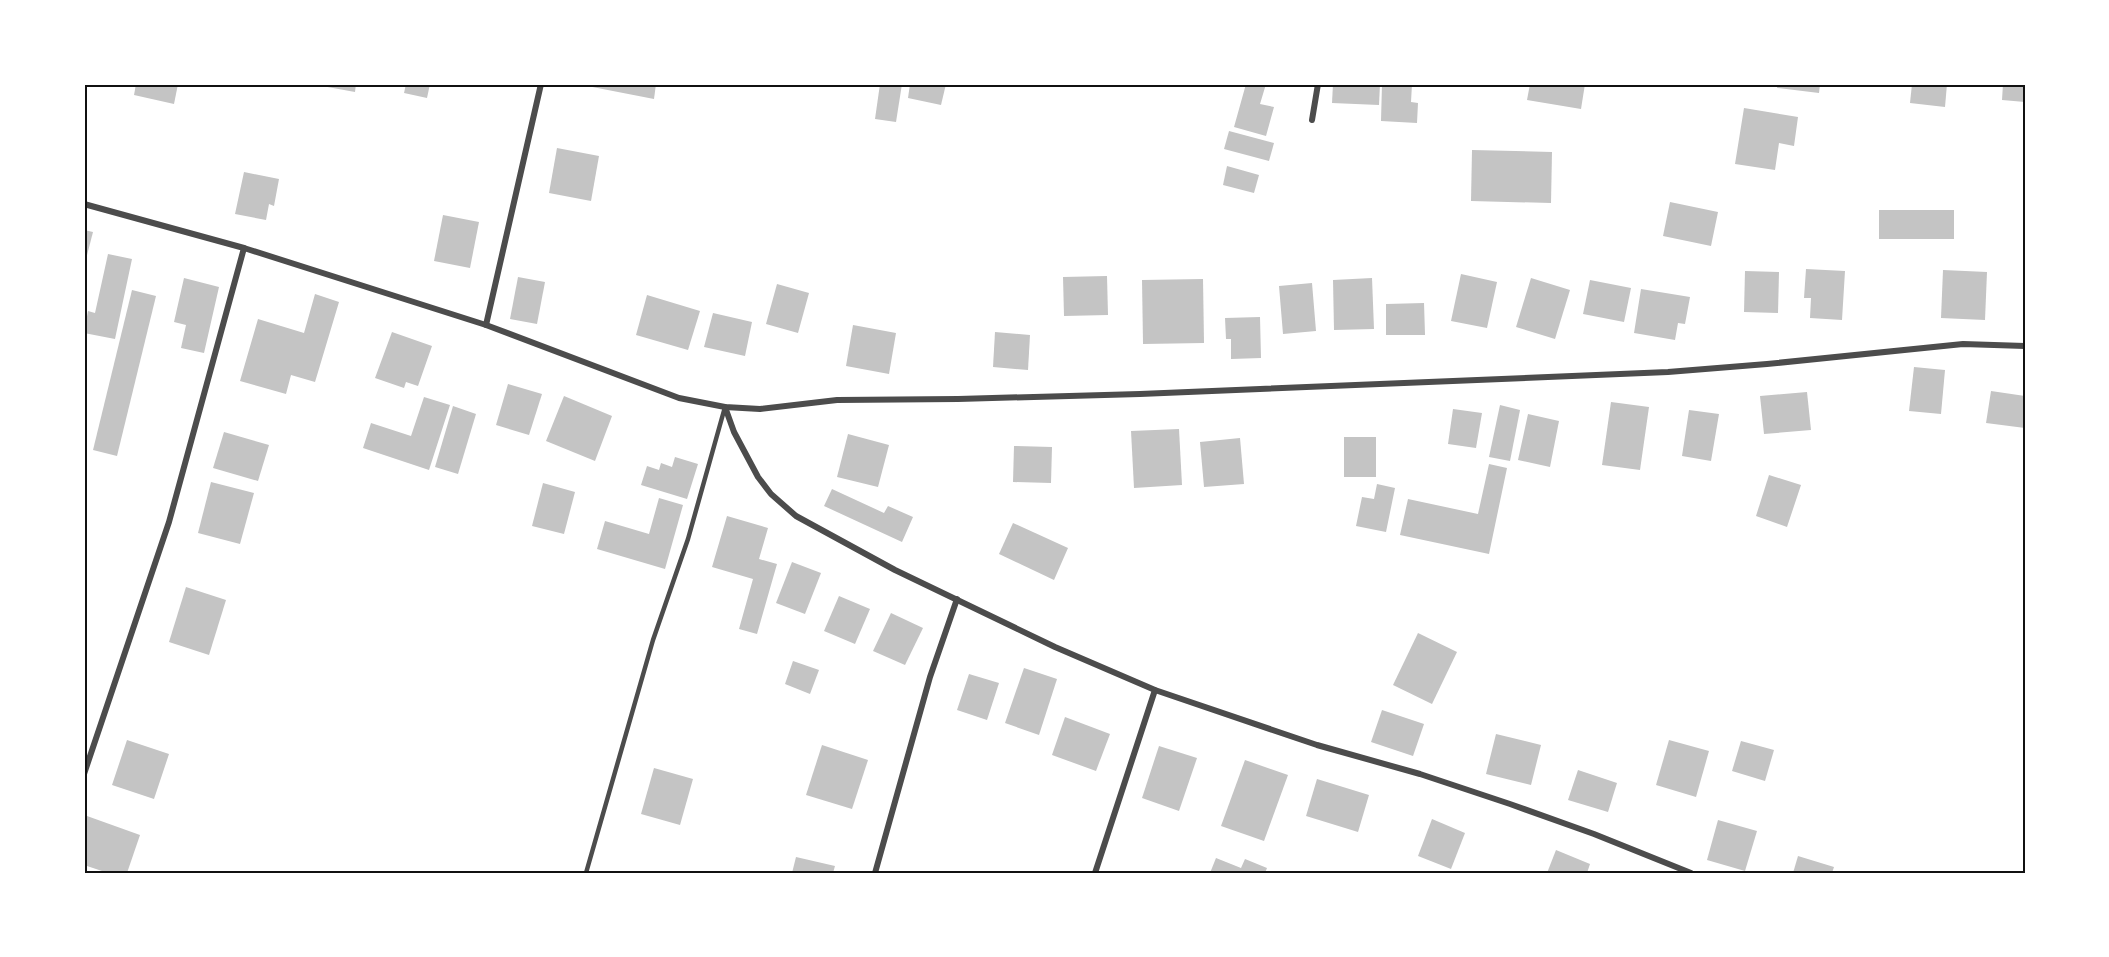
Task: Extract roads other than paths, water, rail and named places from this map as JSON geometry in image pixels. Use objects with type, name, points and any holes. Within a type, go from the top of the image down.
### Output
[{"type":"street","points":[[486,325],[541,84]]},
{"type":"street","points":[[1312,120],[1318,84]]},
{"type":"street","points":[[84,204],[244,248],[486,325],[679,398],[725,407],[760,409],[837,400],[1140,394],[1668,372],[1963,344],[2025,346]]},
{"type":"street","points":[[84,774],[169,522],[244,248]]},
{"type":"street","points":[[725,407],[734,432],[758,477],[771,494],[796,516],[895,570],[1055,647],[1155,690],[1317,745],[1420,774],[1509,804],[1594,834],[1690,873]]},
{"type":"street","points":[[875,873],[930,676],[957,599]]},
{"type":"street","points":[[1095,873],[1155,690]]},
{"type":"lane","points":[[586,873],[653,640],[688,539],[725,407]]}]
